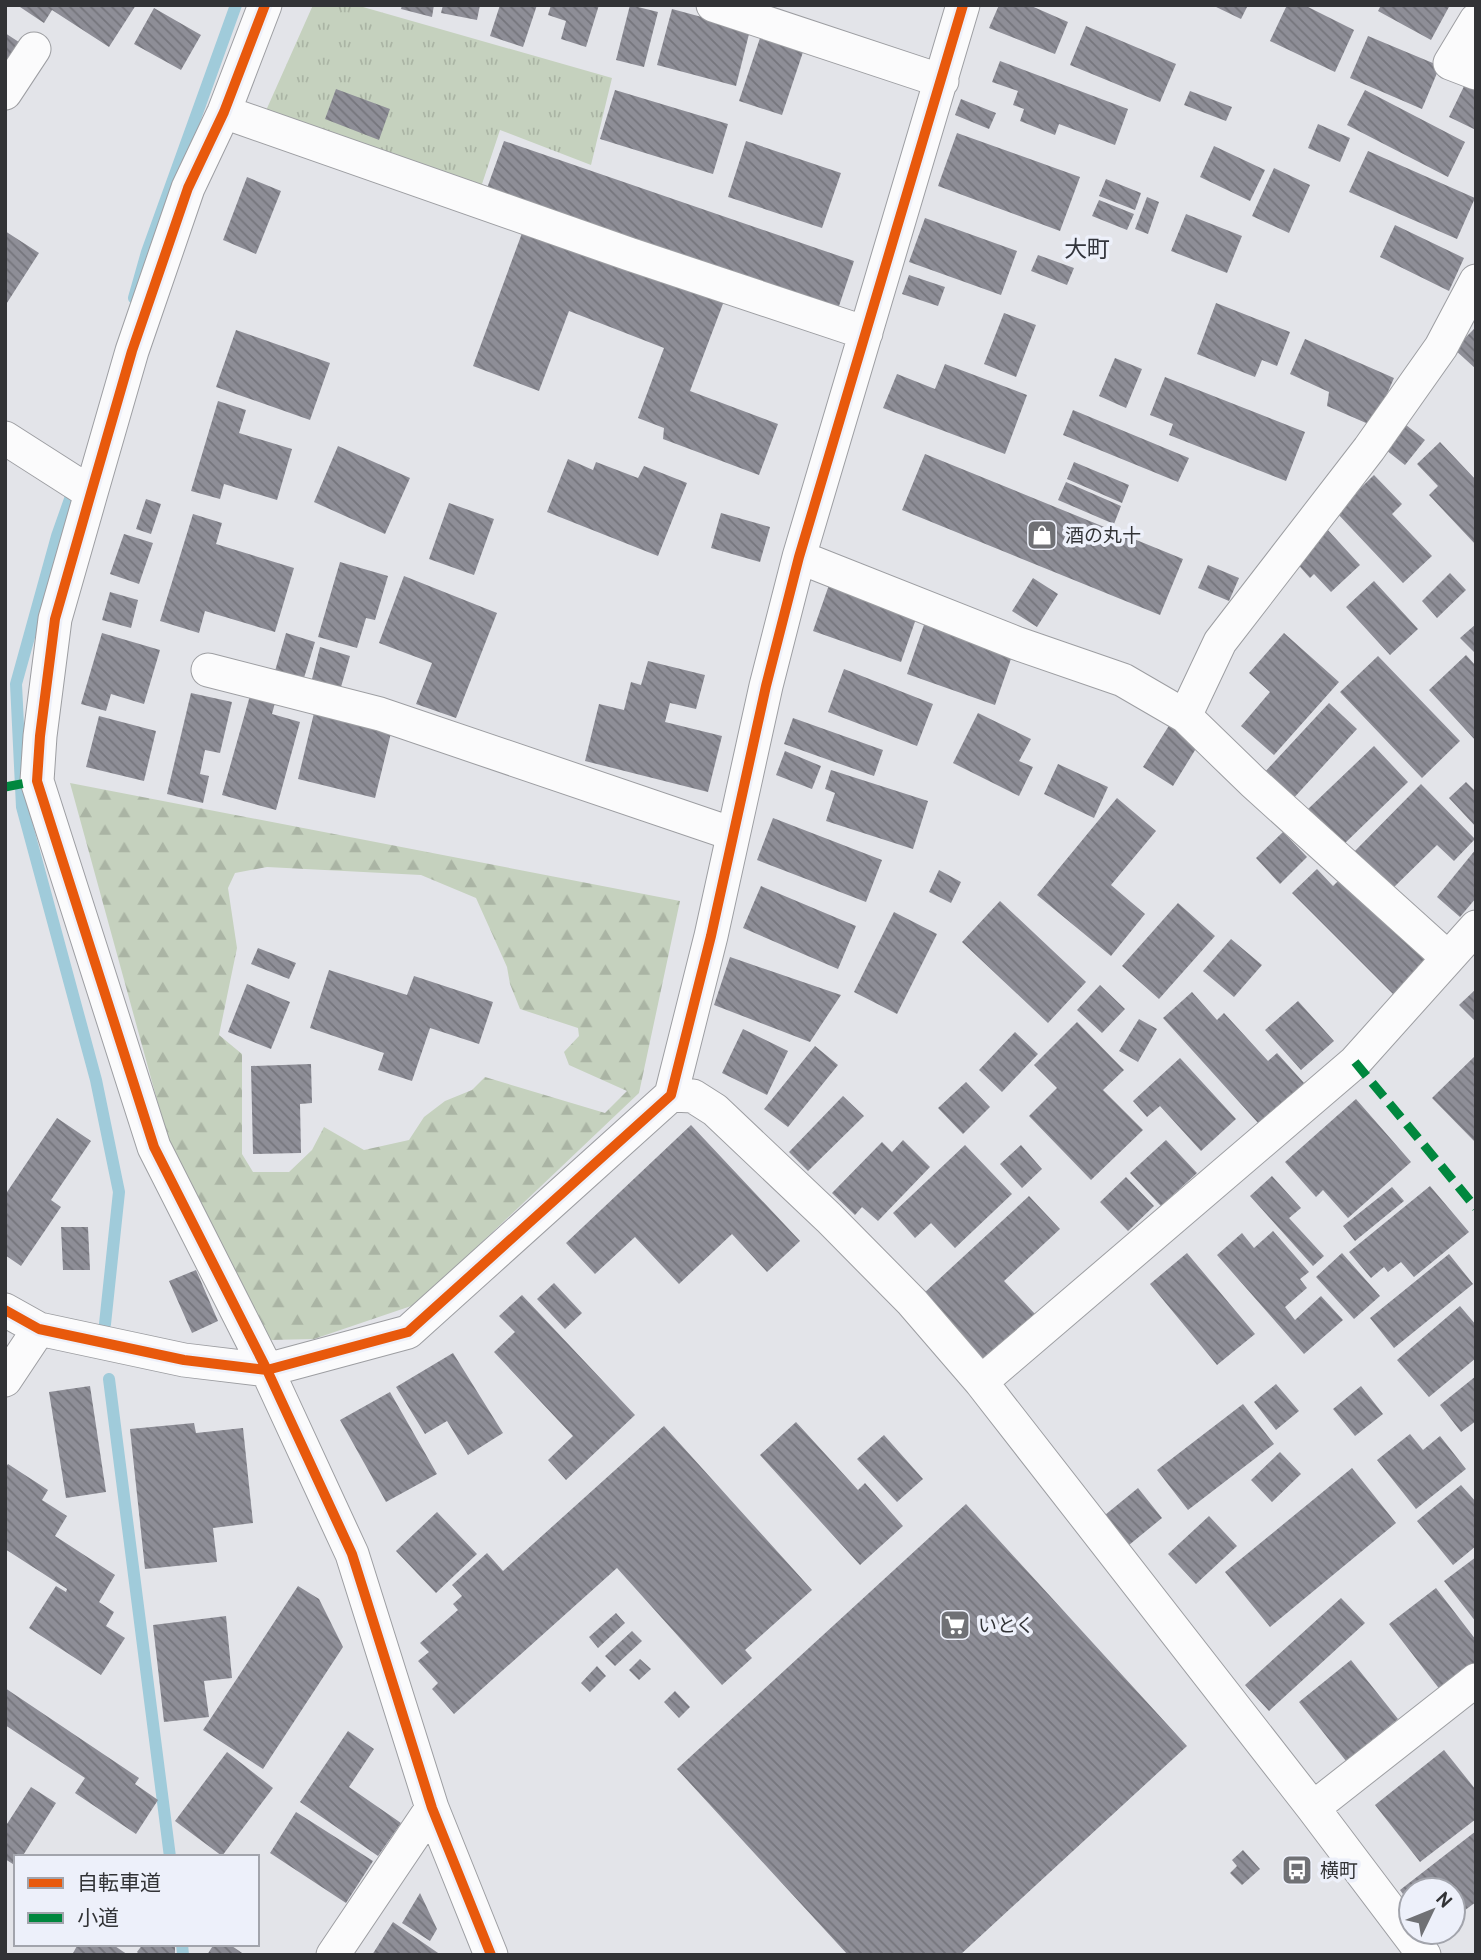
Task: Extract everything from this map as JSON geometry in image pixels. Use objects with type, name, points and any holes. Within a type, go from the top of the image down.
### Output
[{"type":"street","points":[[265,5],[224,112],[188,188],[132,351],[55,619],[37,781],[154,1147],[267,1370],[352,1554],[432,1808],[491,1955]]},
{"type":"street","points":[[713,5],[942,81]]},
{"type":"street","points":[[5,1310],[39,1329],[184,1360],[267,1370],[408,1332],[671,1095],[711,936],[766,686],[799,557],[963,5]]},
{"type":"street","points":[[1476,20],[1450,63],[1476,73]]},
{"type":"street","points":[[5,93],[34,49]]},
{"type":"street","points":[[224,112],[629,254],[866,333]]},
{"type":"street","points":[[1185,716],[1220,642],[1369,449],[1441,347],[1476,281]]},
{"type":"street","points":[[5,438],[91,493]]},
{"type":"street","points":[[799,557],[1017,643],[1123,680],[1185,716],[1253,782],[1448,958]]},
{"type":"street","points":[[208,670],[380,714],[733,834]]},
{"type":"street","points":[[981,1382],[1355,1062],[1476,927]]},
{"type":"street","points":[[671,1095],[693,1096],[715,1110],[829,1218],[912,1302],[981,1382],[1424,1955]]},
{"type":"street","points":[[5,1380],[39,1329]]},
{"type":"street","points":[[1313,1808],[1476,1679]]},
{"type":"street","points":[[333,1955],[432,1808]]},
{"type":"green space","points":[[313,5],[356,5],[612,78],[591,165],[500,130],[479,193],[264,115]]},
{"type":"green space","points":[[70,783],[680,901],[639,1093],[417,1304],[314,1339],[270,1340],[168,1140]],"holes":[[[267,867],[421,875],[476,898],[507,967],[510,984],[520,1009],[578,1028],[579,1036],[564,1052],[569,1065],[627,1091],[605,1113],[485,1077],[472,1090],[445,1101],[424,1117],[409,1140],[364,1150],[324,1127],[312,1150],[289,1172],[253,1172],[242,1154],[242,1054],[219,1035],[237,948],[228,888],[235,873]]]},
{"type":"building","points":[[17,5],[136,5],[109,47],[52,10],[44,23]]},
{"type":"building","points":[[402,5],[434,5],[432,17],[401,9]]},
{"type":"building","points":[[443,5],[480,5],[477,20],[441,13]]},
{"type":"building","points":[[500,5],[537,5],[523,47],[490,36]]},
{"type":"building","points":[[551,5],[599,5],[586,47],[561,39],[566,21],[548,15]]},
{"type":"building","points":[[630,5],[658,12],[644,67],[616,60]]},
{"type":"building","points":[[999,5],[1029,5],[1068,22],[1055,54],[989,28]]},
{"type":"building","points":[[1212,5],[1248,5],[1241,19]]},
{"type":"building","points":[[1287,5],[1304,5],[1354,30],[1335,72],[1270,41]]},
{"type":"building","points":[[1381,5],[1450,5],[1431,40],[1378,11]]},
{"type":"building","points":[[154,8],[201,35],[181,70],[134,44]]},
{"type":"building","points":[[672,9],[750,30],[736,86],[657,65]]},
{"type":"building","points":[[1086,26],[1176,64],[1160,102],[1070,65]]},
{"type":"building","points":[[5,33],[25,46],[5,76]]},
{"type":"building","points":[[1368,36],[1440,66],[1422,109],[1350,78]]},
{"type":"building","points":[[760,38],[803,52],[782,115],[739,101]]},
{"type":"building","points":[[1000,61],[1128,109],[1115,145],[1059,124],[1055,135],[1020,121],[1024,109],[1013,105],[1018,91],[992,82]]},
{"type":"building","points":[[1468,78],[1476,82],[1476,130],[1449,117]]},
{"type":"building","points":[[336,89],[390,109],[379,140],[325,119]]},
{"type":"building","points":[[615,90],[728,124],[713,174],[600,139]]},
{"type":"building","points":[[1365,90],[1465,142],[1448,177],[1347,125]]},
{"type":"building","points":[[1190,91],[1232,107],[1226,121],[1184,105]]},
{"type":"building","points":[[961,99],[996,113],[989,129],[955,115]]},
{"type":"building","points":[[1318,124],[1350,138],[1340,162],[1308,148]]},
{"type":"building","points":[[957,133],[1080,177],[1060,231],[938,186]]},
{"type":"building","points":[[504,141],[854,261],[837,312],[486,191]]},
{"type":"building","points":[[746,141],[841,173],[822,228],[728,197]]},
{"type":"building","points":[[1214,146],[1265,170],[1250,201],[1200,177]]},
{"type":"building","points":[[1368,151],[1475,198],[1457,239],[1349,192]]},
{"type":"building","points":[[1274,168],[1310,185],[1289,233],[1252,216]]},
{"type":"building","points":[[247,177],[281,191],[256,254],[223,240]]},
{"type":"building","points":[[1106,179],[1141,193],[1135,210],[1099,196]]},
{"type":"building","points":[[1147,197],[1159,202],[1148,234],[1135,229]]},
{"type":"building","points":[[1099,200],[1134,214],[1127,230],[1092,216]]},
{"type":"building","points":[[1186,214],[1242,236],[1227,273],[1171,251]]},
{"type":"building","points":[[925,218],[1017,251],[1001,295],[909,262]]},
{"type":"building","points":[[525,225],[724,301],[690,391],[778,424],[759,475],[663,439],[664,428],[638,418],[664,348],[569,311],[539,391],[473,366]]},
{"type":"building","points":[[1395,225],[1464,258],[1449,291],[1380,257]]},
{"type":"building","points":[[5,231],[39,253],[5,306]]},
{"type":"building","points":[[1038,255],[1074,268],[1067,285],[1031,271]]},
{"type":"building","points":[[909,275],[945,287],[938,306],[902,294]]},
{"type":"building","points":[[1216,303],[1290,332],[1277,366],[1262,360],[1255,377],[1197,354]]},
{"type":"building","points":[[1004,313],[1036,325],[1016,377],[984,364]]},
{"type":"building","points":[[1476,327],[1476,369],[1454,349]]},
{"type":"building","points":[[236,330],[330,363],[310,420],[216,387]]},
{"type":"building","points":[[1305,339],[1394,378],[1373,426],[1327,406],[1329,392],[1290,374]]},
{"type":"building","points":[[1115,358],[1142,369],[1126,408],[1099,396]]},
{"type":"building","points":[[945,364],[1027,395],[1005,454],[883,408],[897,374],[935,389]]},
{"type":"building","points":[[1165,377],[1305,432],[1286,481],[1169,435],[1173,424],[1150,415]]},
{"type":"building","points":[[218,401],[246,410],[239,433],[292,449],[277,500],[224,484],[220,499],[191,491]]},
{"type":"building","points":[[1073,410],[1189,458],[1178,482],[1063,435]]},
{"type":"building","points":[[1406,425],[1425,440],[1405,465],[1386,450]]},
{"type":"building","points":[[1440,442],[1476,480],[1476,545],[1429,495],[1438,486],[1417,464]]},
{"type":"building","points":[[338,446],[410,478],[385,534],[314,502]]},
{"type":"building","name":"酒の丸十","points":[[925,454],[1183,559],[1160,615],[902,510]]},
{"type":"building","points":[[568,459],[593,470],[596,462],[638,478],[644,466],[687,483],[658,556],[547,512]]},
{"type":"building","points":[[1074,462],[1129,485],[1122,503],[1067,479]]},
{"type":"building","points":[[1374,475],[1402,504],[1392,514],[1432,556],[1403,583],[1336,512]]},
{"type":"building","points":[[1066,482],[1121,506],[1114,524],[1058,500]]},
{"type":"building","points":[[146,499],[161,504],[151,534],[136,529]]},
{"type":"building","points":[[449,503],[494,519],[474,575],[429,559]]},
{"type":"building","points":[[721,513],[770,527],[760,562],[711,548]]},
{"type":"building","points":[[193,514],[222,523],[216,544],[294,568],[275,632],[205,611],[199,633],[160,621]]},
{"type":"building","points":[[1326,528],[1360,565],[1331,592],[1314,574],[1310,578],[1293,559]]},
{"type":"building","points":[[124,534],[153,543],[139,584],[110,574]]},
{"type":"building","points":[[340,562],[388,576],[375,620],[366,618],[357,648],[318,637]]},
{"type":"building","points":[[1208,565],[1239,578],[1229,601],[1198,588]]},
{"type":"building","points":[[1450,573],[1466,590],[1437,618],[1422,601]]},
{"type":"building","points":[[404,576],[497,613],[456,718],[416,704],[432,663],[379,643]]},
{"type":"building","points":[[1033,578],[1058,594],[1037,627],[1012,611]]},
{"type":"building","points":[[1374,581],[1418,629],[1390,655],[1346,607]]},
{"type":"building","points":[[830,582],[918,613],[901,662],[813,631]]},
{"type":"building","points":[[110,592],[138,600],[131,628],[102,620]]},
{"type":"building","points":[[925,622],[1013,653],[995,705],[907,674]]},
{"type":"building","points":[[1476,624],[1476,654],[1460,638]]},
{"type":"building","points":[[102,633],[160,650],[144,704],[111,694],[106,711],[81,704]]},
{"type":"building","points":[[286,633],[315,642],[303,681],[275,671]]},
{"type":"building","points":[[1284,633],[1339,682],[1274,755],[1241,726],[1270,692],[1249,673]]},
{"type":"building","points":[[320,647],[350,656],[341,687],[312,679]]},
{"type":"building","points":[[1466,655],[1476,666],[1476,741],[1429,690]]},
{"type":"building","points":[[1378,656],[1460,741],[1422,778],[1340,692]]},
{"type":"building","points":[[648,661],[705,675],[696,709],[670,703],[665,722],[722,736],[708,792],[585,761],[599,704],[624,710],[631,682],[641,685]]},
{"type":"building","points":[[844,669],[933,704],[917,746],[828,712]]},
{"type":"building","points":[[251,692],[276,699],[272,714],[300,722],[276,810],[222,795]]},
{"type":"building","points":[[191,693],[232,702],[220,753],[205,750],[200,774],[209,776],[203,803],[167,794]]},
{"type":"building","points":[[1329,703],[1357,729],[1291,801],[1263,774]]},
{"type":"building","points":[[314,713],[391,733],[375,798],[298,779]]},
{"type":"building","points":[[978,713],[1031,739],[1019,761],[1033,767],[1019,796],[953,763]]},
{"type":"building","points":[[99,716],[156,731],[144,781],[86,767]]},
{"type":"building","points":[[793,718],[883,750],[874,776],[784,744]]},
{"type":"building","points":[[1170,724],[1200,742],[1173,786],[1143,767]]},
{"type":"building","points":[[1374,746],[1408,782],[1342,846],[1307,810]]},
{"type":"building","points":[[785,751],[821,766],[812,789],[776,775]]},
{"type":"building","points":[[1058,764],[1108,787],[1094,818],[1044,794]]},
{"type":"building","points":[[831,770],[928,801],[913,849],[826,821],[835,793],[825,789]]},
{"type":"building","points":[[1466,782],[1476,792],[1476,827],[1449,798]]},
{"type":"building","points":[[1421,784],[1475,839],[1454,861],[1437,845],[1390,891],[1352,854]]},
{"type":"building","points":[[1117,798],[1156,831],[1111,885],[1145,914],[1111,956],[1037,895]]},
{"type":"building","points":[[773,818],[882,860],[866,902],[757,860]]},
{"type":"building","points":[[1283,832],[1307,857],[1280,884],[1256,858]]},
{"type":"building","points":[[1476,849],[1476,898],[1460,917],[1437,897]]},
{"type":"building","points":[[1317,869],[1333,886],[1344,875],[1429,961],[1395,996],[1292,893]]},
{"type":"building","points":[[939,870],[961,882],[951,903],[929,892]]},
{"type":"building","points":[[761,886],[856,926],[838,969],[743,928]]},
{"type":"building","points":[[1000,901],[1086,982],[1048,1023],[962,942]]},
{"type":"building","points":[[1178,903],[1215,936],[1159,999],[1122,966]]},
{"type":"building","points":[[894,912],[937,934],[897,1014],[854,992]]},
{"type":"building","points":[[1231,939],[1262,965],[1234,997],[1203,971]]},
{"type":"building","points":[[258,948],[296,963],[289,979],[251,964]]},
{"type":"building","points":[[730,957],[841,995],[810,1042],[714,1005]]},
{"type":"building","points":[[329,970],[407,995],[414,976],[493,1002],[479,1044],[430,1028],[412,1081],[378,1070],[384,1053],[310,1028]]},
{"type":"building","points":[[247,984],[290,1002],[271,1049],[228,1032]]},
{"type":"building","points":[[1100,985],[1125,1009],[1102,1033],[1077,1010]]},
{"type":"building","points":[[1476,989],[1476,1022],[1459,1005]]},
{"type":"building","points":[[1192,992],[1217,1020],[1224,1013],[1268,1061],[1277,1053],[1304,1083],[1259,1124],[1163,1018]]},
{"type":"building","points":[[1298,1001],[1334,1041],[1301,1070],[1265,1030]]},
{"type":"building","points":[[1139,1019],[1157,1029],[1138,1062],[1119,1051]]},
{"type":"building","points":[[1077,1022],[1124,1070],[1103,1090],[1143,1130],[1091,1180],[1029,1116],[1057,1088],[1034,1065]]},
{"type":"building","points":[[743,1029],[788,1051],[767,1095],[722,1073]]},
{"type":"building","points":[[1015,1032],[1038,1054],[1002,1092],[979,1070]]},
{"type":"building","points":[[815,1046],[838,1065],[788,1127],[764,1109]]},
{"type":"building","points":[[1476,1055],[1476,1143],[1432,1098]]},
{"type":"building","points":[[1180,1058],[1236,1119],[1201,1151],[1160,1106],[1147,1117],[1133,1101]]},
{"type":"building","points":[[311,1064],[312,1103],[300,1104],[301,1153],[253,1154],[251,1066]]},
{"type":"building","points":[[966,1082],[990,1107],[963,1134],[938,1108]]},
{"type":"building","points":[[843,1096],[864,1116],[808,1171],[789,1152]]},
{"type":"building","points":[[1356,1099],[1411,1162],[1348,1218],[1323,1190],[1316,1197],[1285,1162]]},
{"type":"building","points":[[57,1118],[91,1141],[51,1200],[61,1207],[21,1266],[5,1255],[5,1195]]},
{"type":"building","points":[[691,1125],[800,1241],[767,1272],[732,1234],[679,1284],[635,1237],[595,1274],[566,1243]]},
{"type":"building","points":[[903,1140],[930,1167],[878,1221],[862,1207],[855,1215],[832,1193],[882,1142],[892,1152]]},
{"type":"building","points":[[1166,1140],[1197,1173],[1161,1206],[1130,1173]]},
{"type":"building","points":[[965,1145],[1012,1194],[955,1248],[931,1223],[915,1238],[893,1213]]},
{"type":"building","points":[[1021,1145],[1042,1169],[1022,1188],[1000,1164]]},
{"type":"building","points":[[1272,1176],[1301,1208],[1289,1218],[1324,1256],[1313,1266],[1250,1196]]},
{"type":"building","points":[[1126,1177],[1154,1206],[1128,1231],[1100,1202]]},
{"type":"building","points":[[1430,1186],[1469,1232],[1414,1277],[1401,1262],[1388,1272],[1384,1267],[1371,1278],[1349,1252]]},
{"type":"building","points":[[1392,1187],[1404,1201],[1355,1241],[1343,1226]]},
{"type":"building","points":[[1029,1196],[1060,1229],[1004,1281],[1035,1314],[985,1360],[923,1294]]},
{"type":"building","points":[[61,1227],[88,1227],[90,1270],[63,1270]]},
{"type":"building","points":[[1273,1231],[1309,1272],[1300,1279],[1307,1288],[1285,1307],[1295,1320],[1321,1296],[1343,1320],[1304,1354],[1217,1255],[1242,1233],[1254,1248]]},
{"type":"building","points":[[1187,1253],[1255,1334],[1217,1365],[1150,1284]]},
{"type":"building","points":[[1342,1253],[1380,1296],[1354,1319],[1316,1277]]},
{"type":"building","points":[[1449,1254],[1473,1284],[1394,1348],[1370,1318]]},
{"type":"building","points":[[196,1270],[218,1321],[192,1333],[169,1281]]},
{"type":"building","points":[[554,1283],[582,1313],[565,1329],[537,1299]]},
{"type":"building","points":[[522,1295],[635,1415],[566,1480],[548,1460],[573,1436],[494,1352],[515,1332],[499,1316]]},
{"type":"building","points":[[1460,1306],[1476,1325],[1476,1358],[1429,1397],[1397,1360]]},
{"type":"building","points":[[453,1353],[503,1433],[468,1455],[447,1421],[425,1434],[396,1387]]},
{"type":"building","points":[[1476,1376],[1476,1421],[1461,1432],[1440,1405]]},
{"type":"building","points":[[1276,1384],[1299,1411],[1276,1430],[1254,1402]]},
{"type":"building","points":[[90,1386],[106,1492],[66,1498],[49,1392]]},
{"type":"building","points":[[1361,1386],[1383,1414],[1355,1436],[1333,1409]]},
{"type":"building","points":[[390,1392],[437,1474],[386,1502],[340,1420]]},
{"type":"building","points":[[1243,1404],[1274,1444],[1188,1510],[1157,1470]]},
{"type":"building","points":[[796,1422],[858,1490],[865,1483],[903,1526],[860,1565],[760,1455]]},
{"type":"building","points":[[194,1423],[196,1433],[243,1428],[253,1523],[213,1528],[217,1562],[145,1569],[130,1429]]},
{"type":"building","points":[[664,1426],[812,1590],[745,1650],[752,1658],[722,1685],[617,1568],[454,1714],[432,1689],[438,1683],[418,1661],[429,1652],[420,1643],[458,1610],[453,1604],[462,1596],[452,1585],[487,1553],[503,1571]]},
{"type":"building","points":[[1410,1434],[1423,1450],[1440,1436],[1466,1469],[1416,1509],[1377,1460]]},
{"type":"building","points":[[884,1435],[923,1479],[897,1502],[857,1459]]},
{"type":"building","points":[[1280,1452],[1301,1474],[1272,1502],[1251,1480]]},
{"type":"building","points":[[8,1464],[48,1490],[42,1500],[67,1516],[55,1536],[115,1575],[99,1602],[114,1612],[106,1626],[125,1638],[101,1675],[29,1628],[56,1586],[66,1592],[67,1589],[5,1549],[5,1468]]},
{"type":"building","points":[[1352,1468],[1396,1523],[1270,1627],[1225,1572]]},
{"type":"building","points":[[1461,1485],[1476,1502],[1476,1546],[1453,1565],[1417,1521]]},
{"type":"building","points":[[1138,1488],[1162,1518],[1129,1545],[1105,1515]]},
{"type":"building","name":"いとく","points":[[966,1504],[1187,1746],[960,1955],[848,1955],[677,1769]]},
{"type":"building","points":[[437,1512],[477,1554],[436,1593],[396,1551]]},
{"type":"building","points":[[1209,1516],[1237,1546],[1196,1584],[1168,1554]]},
{"type":"building","points":[[1476,1557],[1476,1622],[1444,1581]]},
{"type":"building","points":[[298,1586],[319,1599],[343,1647],[263,1769],[203,1730]]},
{"type":"building","points":[[1436,1588],[1476,1640],[1476,1664],[1441,1691],[1389,1624]]},
{"type":"building","points":[[1341,1598],[1365,1623],[1269,1711],[1245,1685]]},
{"type":"building","points":[[616,1613],[625,1623],[598,1648],[589,1637]]},
{"type":"building","points":[[226,1616],[232,1678],[204,1681],[209,1717],[164,1722],[153,1625]]},
{"type":"building","points":[[632,1631],[642,1641],[615,1666],[605,1656]]},
{"type":"building","points":[[640,1659],[651,1669],[639,1680],[629,1670]]},
{"type":"building","points":[[1351,1660],[1398,1719],[1346,1761],[1299,1702]]},
{"type":"building","points":[[597,1666],[606,1676],[590,1692],[581,1683]]},
{"type":"building","points":[[5,1688],[139,1778],[135,1784],[158,1800],[136,1834],[75,1793],[85,1778],[5,1725]]},
{"type":"building","points":[[675,1691],[690,1707],[679,1718],[664,1702]]},
{"type":"building","points":[[348,1731],[374,1749],[349,1787],[401,1823],[378,1856],[300,1802]]},
{"type":"building","points":[[1444,1750],[1476,1790],[1476,1819],[1420,1862],[1375,1805]]},
{"type":"building","points":[[227,1752],[273,1788],[223,1855],[175,1821]]},
{"type":"building","points":[[31,1787],[56,1803],[23,1855],[14,1855],[14,1865],[5,1859],[5,1827]]},
{"type":"building","points":[[296,1812],[373,1861],[346,1903],[270,1853]]},
{"type":"building","points":[[1476,1831],[1476,1902],[1467,1909],[1467,1876],[1418,1876]]},
{"type":"building","points":[[1243,1850],[1260,1869],[1242,1885],[1230,1873],[1237,1866],[1232,1860]]},
{"type":"building","points":[[420,1893],[437,1929],[430,1941],[402,1923]]},
{"type":"building","points":[[393,1922],[441,1955],[372,1955]]},
{"type":"building","points":[[77,1946],[115,1946],[128,1955],[72,1955]]},
{"type":"building","points":[[142,1946],[175,1946],[175,1955],[140,1955],[137,1952]]},
{"type":"building","points":[[213,1946],[232,1946],[245,1955],[207,1955]]},
{"type":"waterway","points":[[134,298],[147,252],[236,5]]},
{"type":"waterway","points":[[75,485],[57,536],[16,684],[22,807],[96,1080],[119,1192],[105,1324]]},
{"type":"waterway","points":[[109,1379],[170,1855]]},
{"type":"waterway","points":[[182,1946],[183,1955]]},
{"type":"marked path","points":[[5,787],[37,781]]},
{"type":"marked path","points":[[1355,1062],[1476,1208]]},
{"type":"cycle path","points":[[265,5],[224,112],[188,188],[132,351],[55,619],[37,781],[154,1147],[267,1370],[352,1554],[432,1808],[491,1955]]},
{"type":"cycle path","points":[[5,1310],[39,1329],[184,1360],[267,1370],[408,1332],[671,1095],[711,936],[766,686],[799,557],[963,5]]},
{"type":"place","name":"酒の丸十","points":[[1042,535]]},
{"type":"place","name":"いとく","points":[[955,1625]]},
{"type":"place","name":"横町","points":[[1297,1870]]},
{"type":"district","name":"大町","points":[[1087,249]]}]
